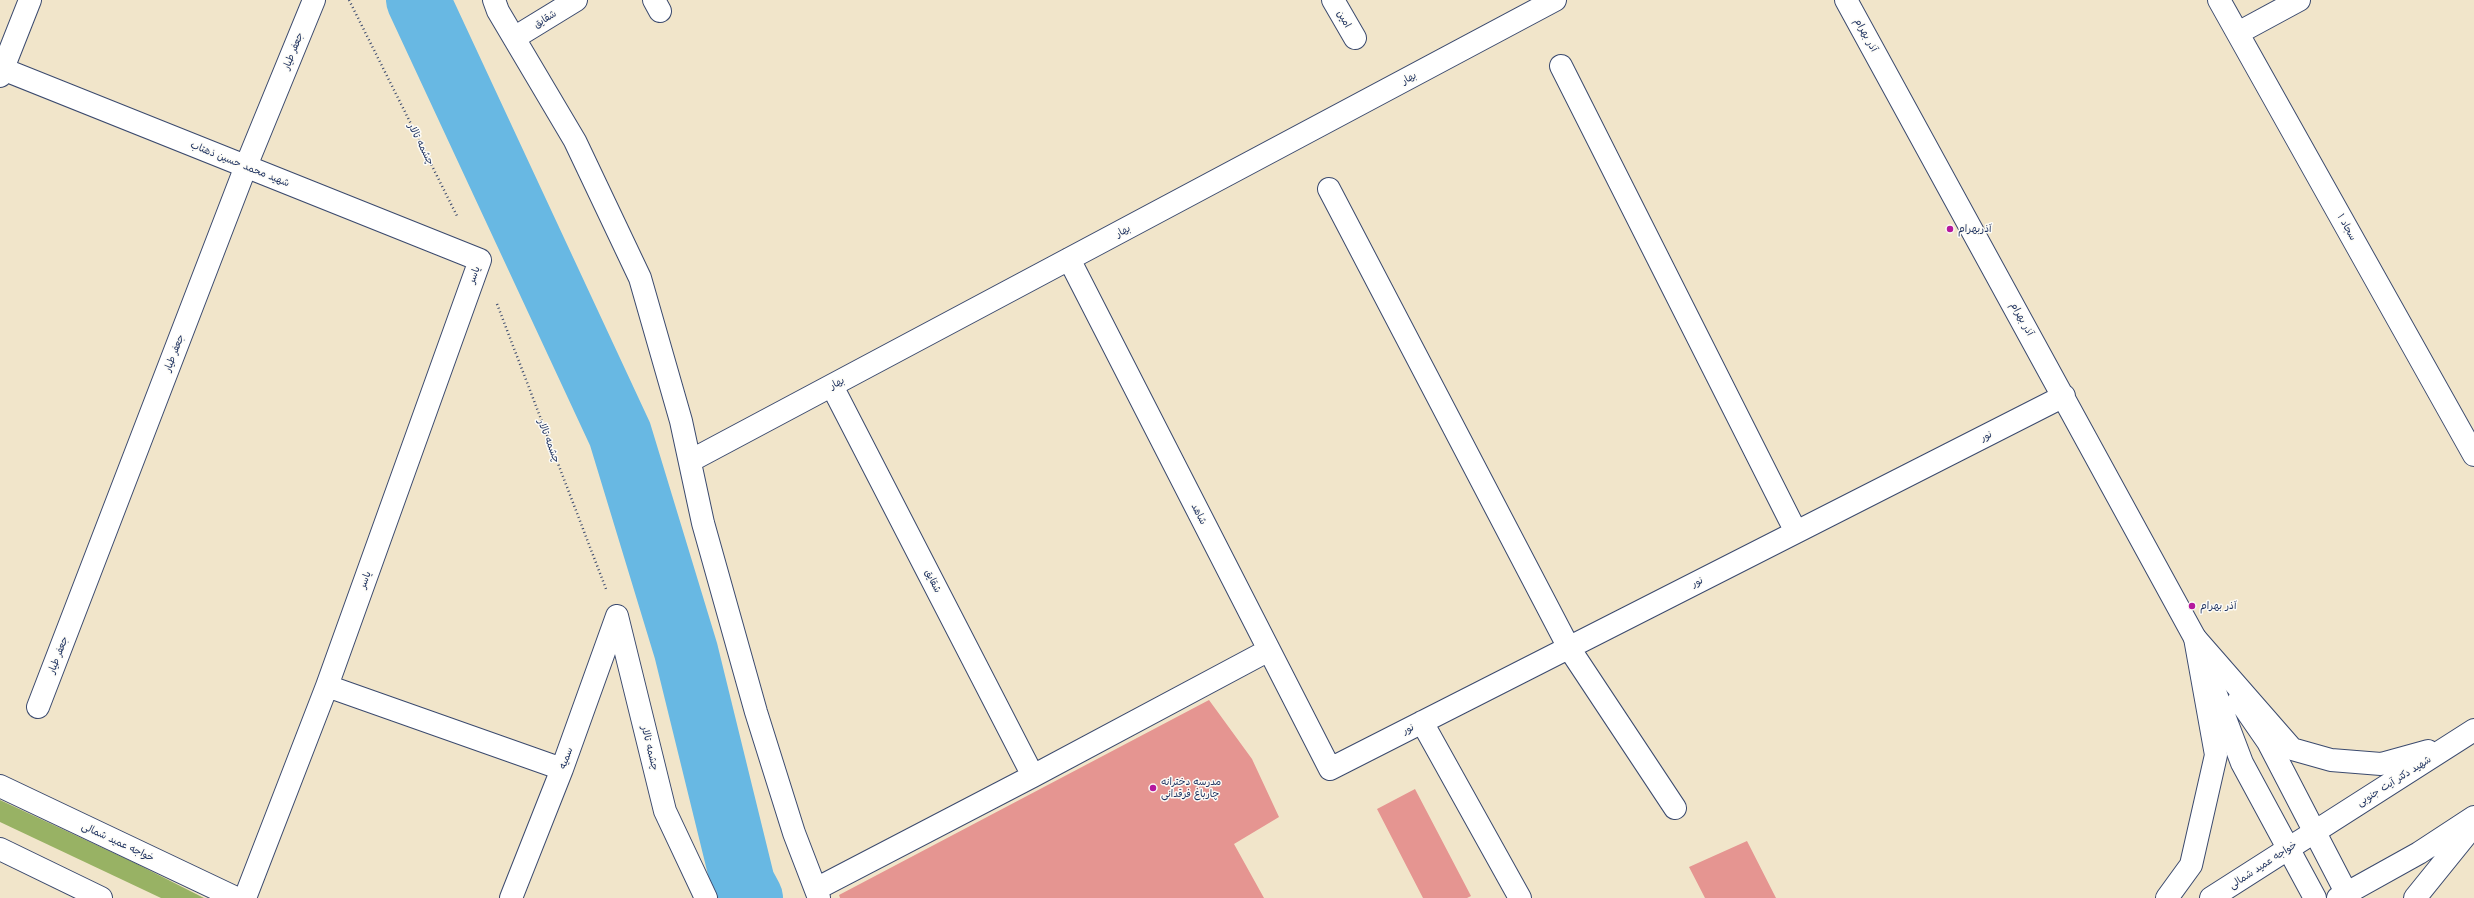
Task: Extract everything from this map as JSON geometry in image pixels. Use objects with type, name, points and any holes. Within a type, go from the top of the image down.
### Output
[{"type":"street","points":[[1,71],[30,0]]},
{"type":"street","name":"جعفر طیار","points":[[38,707],[246,166],[314,0]]},
{"type":"street","points":[[494,0],[514,38],[575,141],[640,278],[681,420],[703,523],[756,712],[794,833],[818,893],[1269,650]]},
{"type":"street","name":"شقایق","points":[[514,38],[576,0]]},
{"type":"street","name":"امین","points":[[1333,0],[1355,38]]},
{"type":"street","name":"بهار","points":[[690,461],[1555,0]]},
{"type":"street","name":"آذر بهرام","points":[[1846,0],[2064,396],[2195,638]]},
{"type":"street","name":"سجاد ۱","points":[[2219,0],[2474,455]]},
{"type":"street","points":[[2238,33],[2298,0]]},
{"type":"street","points":[[1561,66],[1796,532]]},
{"type":"street","name":"شهید محمد حسین ذهتاب","points":[[1,71],[246,166],[480,260]]},
{"type":"street","points":[[1329,189],[1568,648],[1675,808]]},
{"type":"street","name":"شاهد","points":[[1069,259],[1330,769]]},
{"type":"street","name":"یاسر","points":[[245,898],[327,686],[480,260]]},
{"type":"street","name":"شقایق","points":[[832,386],[1034,776]]},
{"type":"street","name":"نور","points":[[1330,769],[2064,396]]},
{"type":"street","name":"سمیه","points":[[511,898],[562,769],[616,616]]},
{"type":"street","name":"چشمه تالار","points":[[616,616],[666,811],[706,898]]},
{"type":"street","points":[[2195,638],[2292,749],[2331,760],[2381,764],[2452,744]]},
{"type":"street","points":[[2195,638],[2268,742],[2315,831],[2344,896],[2419,853],[2474,816]]},
{"type":"street","points":[[2195,638],[2242,763],[2315,898]]},
{"type":"street","points":[[2167,898],[2190,865],[2216,755],[2195,638]]},
{"type":"street","points":[[327,686],[562,769]]},
{"type":"street","points":[[1422,722],[1520,898]]},
{"type":"street","name":"شهید دکتر آیت جنوبی","points":[[2315,831],[2474,730]]},
{"type":"street","name":"خواجه عمید شمالی","points":[[0,786],[236,898]]},
{"type":"street","points":[[2415,898],[2474,825]]},
{"type":"street","name":"خواجه عمید شمالی","points":[[2211,898],[2315,831]]},
{"type":"street","points":[[0,848],[101,898]]},
{"type":"path","name":"چشمه تالار","points":[[349,0],[480,260],[616,616]]},
{"type":"green space","points":[[0,800],[135,863],[204,898],[161,898],[0,822]]},
{"type":"building","name":"مدرسه دخترانه چارباغ فرقدانی","points":[[1209,700],[1252,759],[1279,817],[1234,844],[1264,898],[840,898],[839,895]]},
{"type":"building","points":[[1415,789],[1471,896],[1467,898],[1423,898],[1377,809]]},
{"type":"building","points":[[1747,841],[1776,898],[1705,898],[1689,867]]},
{"type":"waterway","points":[[418,0],[620,434],[686,651],[743,883],[751,898]]},
{"type":"place","name":"آذربهرام","points":[[1950,229]]},
{"type":"place","name":"آذر بهرام","points":[[2192,606]]},
{"type":"place","name":"مدرسه دخترانه چارباغ فرقدانی","points":[[1153,788]]}]
